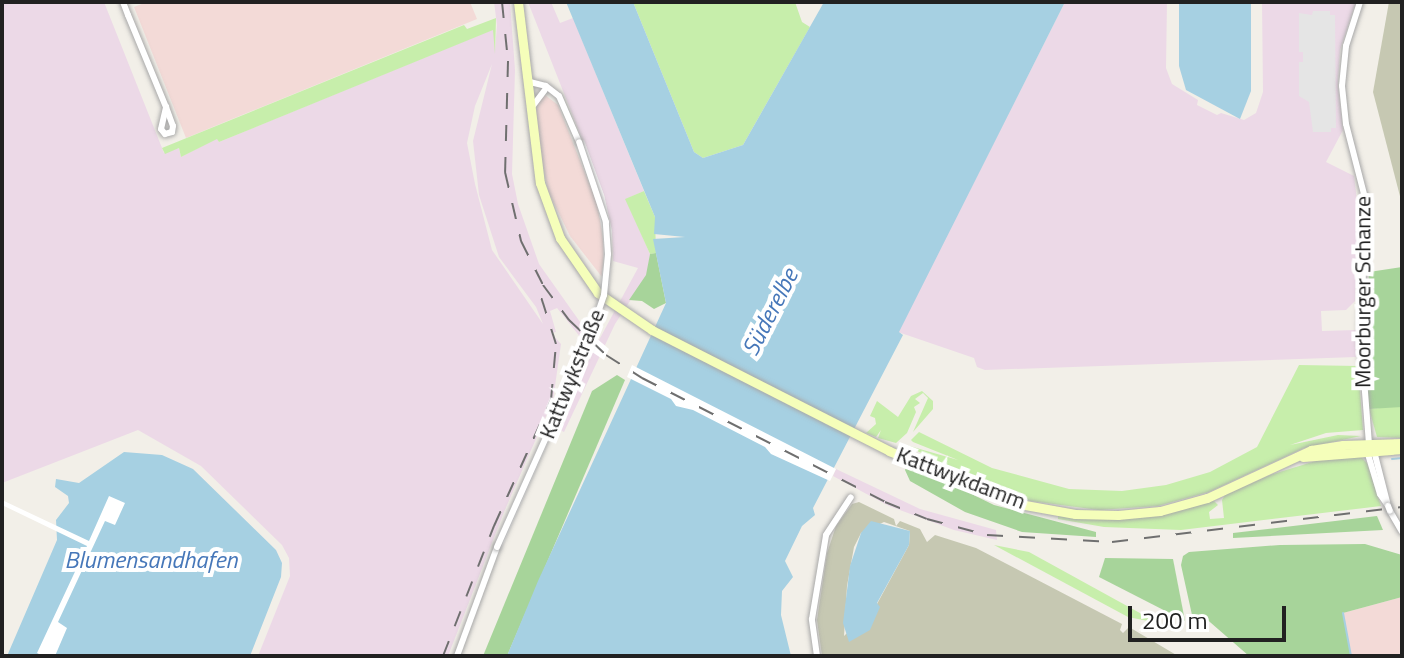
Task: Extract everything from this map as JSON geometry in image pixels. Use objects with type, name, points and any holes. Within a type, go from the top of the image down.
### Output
[{"type":"main road","points":[[518,2],[530,82],[530,110]]},
{"type":"main road","name":"Kattwykdamm","points":[[530,110],[538,173],[554,220],[581,267],[612,302],[652,330],[932,470],[1005,499],[1041,508],[1090,515],[1132,514],[1188,504],[1230,490],[1323,448],[1370,449]]},
{"type":"main road","points":[[1370,449],[1402,443]]},
{"type":"main road","points":[[1370,449],[1402,449]]},
{"type":"street","points":[[123,2],[166,107]]},
{"type":"street","name":"Moorburger Schanze","points":[[1360,2],[1346,46],[1342,86],[1346,124],[1365,198],[1361,340],[1370,449],[1389,509],[1402,532]]},
{"type":"street","points":[[530,82],[547,90],[530,110]]},
{"type":"street","name":"Kattwykstraße","points":[[457,656],[497,547],[586,348],[605,287],[606,222],[561,100],[547,90]]},
{"type":"street","points":[[817,656],[812,619],[826,535],[851,497]]},
{"type":"shaded area","points":[[2,2],[104,2],[164,153],[179,148],[181,157],[217,138],[219,142],[494,29],[495,50],[497,25],[494,2],[510,2],[515,70],[512,174],[518,204],[539,264],[585,329],[581,338],[557,308],[550,311],[556,332],[551,333],[561,344],[553,400],[504,512],[448,656],[258,656],[290,576],[289,558],[282,545],[201,466],[138,430],[2,483]],"holes":[[[492,64],[473,141],[479,195],[499,257],[536,307],[543,324],[492,250],[475,184],[467,143],[475,106]]]},
{"type":"shaded area","points":[[147,2],[470,2],[477,19],[186,138],[134,7]]},
{"type":"shaded area","points":[[528,2],[551,2],[560,23],[573,18],[644,191],[626,199],[650,254],[647,275],[615,324],[564,432],[558,429],[593,351],[638,268],[613,261],[612,231],[604,195]]},
{"type":"shaded area","points":[[1065,2],[1167,2],[1166,68],[1172,84],[1198,100],[1197,105],[1217,115],[1221,113],[1244,120],[1256,113],[1263,92],[1262,2],[1356,2],[1340,50],[1338,85],[1343,130],[1326,162],[1354,176],[1359,217],[1355,301],[1346,310],[1321,311],[1322,331],[1357,330],[1356,357],[985,370],[977,367],[974,358],[898,332]]},
{"type":"shaded area","points":[[1389,2],[1402,2],[1402,204],[1373,92]]},
{"type":"shaded area","points":[[1313,11],[1330,11],[1330,15],[1335,15],[1336,128],[1331,128],[1331,132],[1313,132],[1309,102],[1299,96],[1299,62],[1303,62],[1303,52],[1299,52],[1299,13],[1312,15]]},
{"type":"shaded area","points":[[545,95],[558,105],[598,206],[604,248],[602,277],[570,236],[548,191],[535,123],[537,103]]},
{"type":"shaded area","points":[[836,469],[920,509],[996,530],[997,540],[954,530],[889,506],[833,476]]},
{"type":"shaded area","points":[[859,502],[894,519],[896,526],[900,521],[920,529],[927,542],[935,535],[976,548],[1122,624],[1120,630],[1123,633],[1129,627],[1178,656],[822,656],[817,620],[827,553],[836,526],[852,504]],"holes":[[[884,522],[910,531],[909,545],[877,604],[844,636],[847,586],[854,547],[861,533]]]},
{"type":"shaded area","points":[[1402,597],[1402,656],[1351,656],[1343,613]]},
{"type":"green space","points":[[633,2],[795,2],[802,22],[810,27],[743,145],[703,158],[694,152]]},
{"type":"green space","points":[[496,18],[495,54],[493,30],[219,142],[217,139],[181,157],[179,148],[165,154],[162,148],[464,25],[467,29]]},
{"type":"green space","points":[[644,191],[655,217],[656,253],[650,254],[625,199]]},
{"type":"green space","points":[[656,253],[666,303],[654,309],[642,301],[629,300],[646,275],[650,254]]},
{"type":"green space","points":[[1402,267],[1402,407],[1369,409],[1365,354],[1369,272]]},
{"type":"green space","points":[[1299,365],[1358,366],[1363,430],[1326,433],[1290,445],[1338,435],[1361,436],[1304,448],[1209,492],[1158,506],[1099,510],[1030,501],[968,478],[906,445],[958,460],[913,442],[911,440],[919,432],[992,468],[1069,489],[1122,491],[1166,485],[1210,472],[1257,447]]},
{"type":"green space","points":[[617,375],[625,380],[507,656],[483,656],[592,391]]},
{"type":"green space","points":[[922,391],[933,401],[933,409],[913,432],[928,398],[923,393],[915,399],[920,403],[914,407],[916,412],[907,433],[896,443],[878,438],[881,430],[876,437],[866,433],[876,424],[875,418],[870,416],[877,401],[898,417],[911,396]]},
{"type":"green space","points":[[1402,406],[1402,438],[1377,437],[1369,409]]},
{"type":"green space","points":[[1360,456],[1367,463],[1381,506],[1181,530],[1104,527],[1058,519],[1058,515],[1074,517],[1214,501],[1218,505],[1209,512],[1210,519],[1224,518],[1222,500],[1225,495],[1270,475],[1322,459]]},
{"type":"green space","points":[[908,463],[994,505],[1096,532],[1096,537],[1022,532],[965,512],[910,481],[905,470]]},
{"type":"green space","points":[[1377,516],[1383,530],[1233,538],[1233,533]]},
{"type":"green space","points":[[1365,544],[1402,555],[1402,597],[1343,613],[1351,656],[1249,656],[1203,616],[1192,615],[1181,565],[1183,556],[1189,552],[1280,545]]},
{"type":"green space","points":[[994,545],[1029,552],[1158,623],[1128,617]]},
{"type":"green space","points":[[1105,558],[1173,559],[1185,621],[1099,577]]},
{"type":"water","name":"Süderelbe","points":[[566,2],[633,2],[694,152],[703,158],[743,145],[824,2],[1065,2],[899,332],[903,335],[813,508],[815,515],[802,526],[785,561],[793,577],[782,591],[781,615],[791,656],[507,656],[538,581],[666,303],[653,239],[685,237],[654,234],[655,217]]},
{"type":"water","points":[[1179,2],[1251,2],[1251,91],[1240,119],[1186,90],[1179,66]]},
{"type":"water","name":"Blumensandhafen","points":[[124,452],[162,455],[193,469],[276,550],[282,563],[281,577],[250,656],[7,656],[57,540],[56,520],[69,503],[68,496],[55,487],[56,479],[79,483]]},
{"type":"water","points":[[871,521],[910,531],[909,545],[877,603],[880,607],[870,630],[849,642],[843,623],[850,566],[861,533]]},
{"type":"pier","points":[[584,140],[604,195],[612,231],[610,283],[595,337],[609,349],[604,360],[589,350],[501,549],[494,545],[559,400],[597,304],[604,261],[603,233],[595,195],[575,143]]},
{"type":"pier","points":[[632,365],[836,469],[830,481],[771,454],[765,447],[693,410],[676,406],[671,399],[627,377]]},
{"type":"pier","points":[[109,496],[125,503],[115,525],[105,521],[58,622],[67,628],[55,656],[43,656],[37,653],[87,546],[2,505],[2,500],[89,541]]},
{"type":"waterway","points":[[1392,459],[1402,458]]},
{"type":"waterway","points":[[1343,613],[1351,656]]},
{"type":"railway","points":[[502,2],[508,61],[505,172],[521,241],[543,285],[569,320],[606,355],[642,378],[885,502],[927,519],[987,535],[1112,542],[1402,507]]},
{"type":"railway","points":[[443,656],[494,526],[551,400],[556,344],[541,297]]}]
